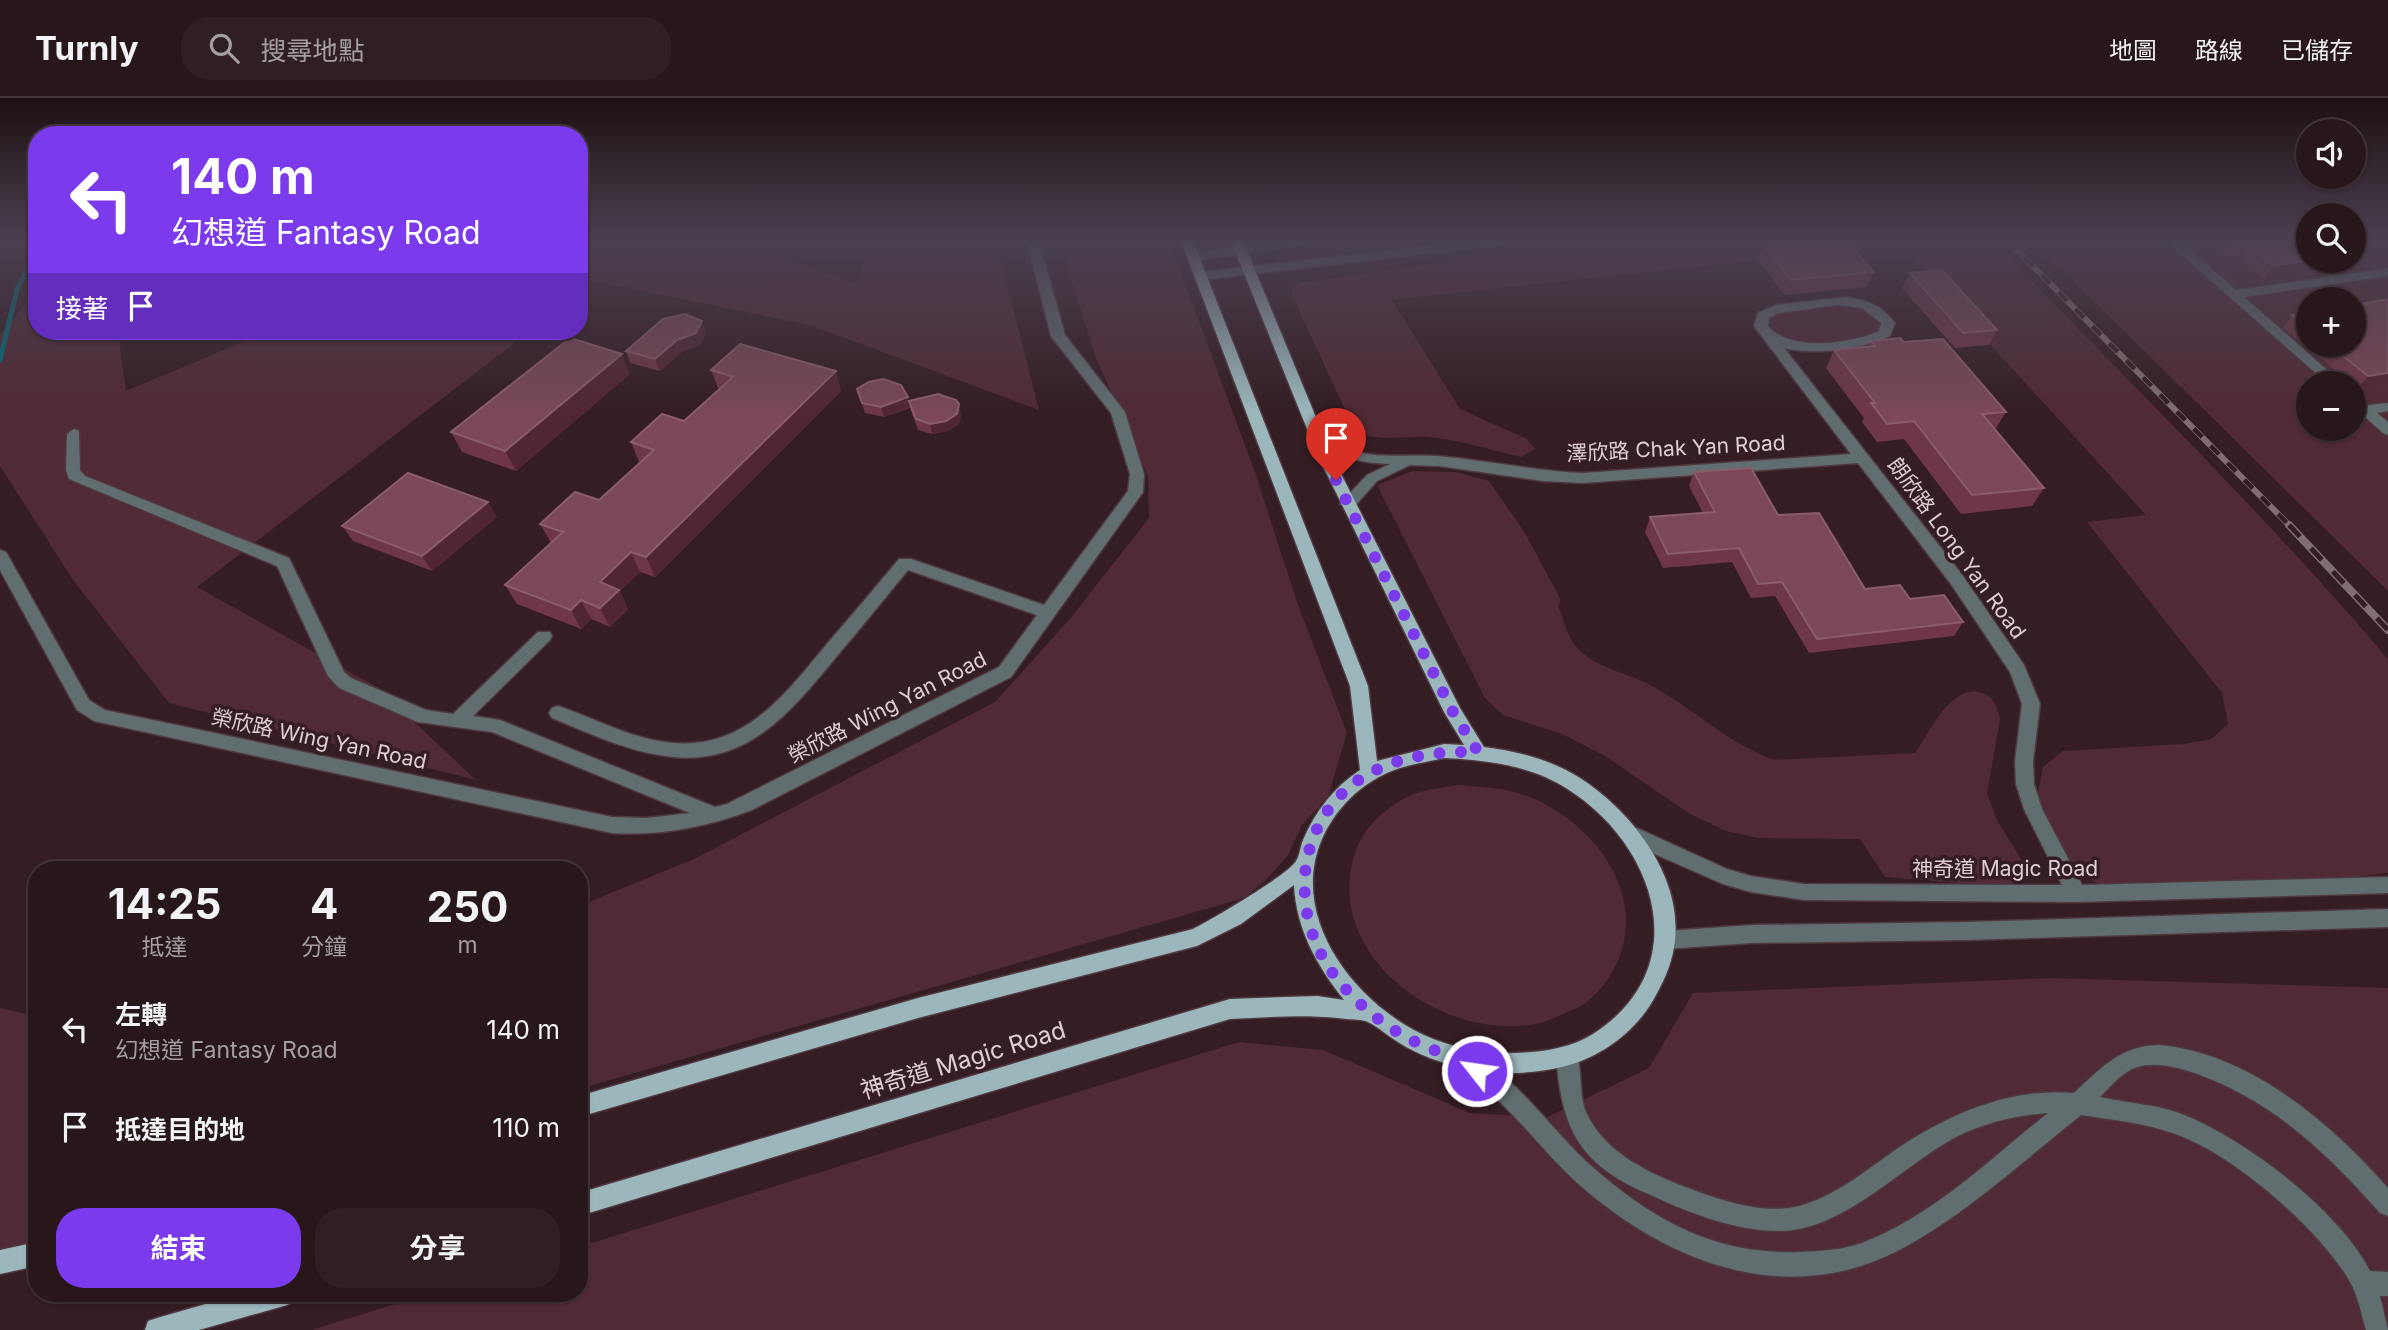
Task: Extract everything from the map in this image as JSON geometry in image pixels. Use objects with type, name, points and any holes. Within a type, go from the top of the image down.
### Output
[{"type":"main road","points":[[1210,298],[1359,686],[1369,774]]},
{"type":"main road","points":[[1262,298],[1348,504],[1453,712],[1478,752]]},
{"type":"main road","points":[[1444,751],[1478,752],[1535,765],[1572,782],[1605,806],[1632,835],[1652,868],[1664,904],[1666,940],[1655,983],[1629,1020],[1600,1041],[1567,1056],[1540,1062],[1504,1064],[1457,1057],[1419,1044],[1369,1012],[1342,986],[1322,957],[1307,919],[1303,895],[1304,867],[1310,844],[1326,811],[1346,790],[1369,774],[1395,761],[1444,751]]},
{"type":"main road","points":[[588,1104],[918,1008],[1197,937],[1234,918],[1304,867]]},
{"type":"main road","name":"神奇道 Magic Road","points":[[588,1202],[1230,1009],[1317,1006],[1369,1012]]},
{"type":"main road","points":[[0,1262],[28,1256]]},
{"type":"main road","points":[[157,1330],[255,1302]]},
{"type":"street","name":"榮欣路 Wing Yan Road","points":[[0,556],[83,705],[100,716],[612,825],[664,826],[693,823],[745,805],[993,681],[1013,664],[1135,492],[1137,474],[1118,412],[1058,336],[1048,298]]},
{"type":"street","points":[[2239,298],[2321,371]]},
{"type":"street","points":[[1839,301],[1870,307],[1888,323],[1885,333],[1874,338],[1812,346],[1784,344],[1764,331],[1761,320],[1769,312],[1839,301]]},
{"type":"street","name":"朗欣路 Long Yan Road","points":[[1764,331],[1957,580],[2018,670],[2031,705],[2024,761],[2025,784],[2033,809],[2076,894]]},
{"type":"street","points":[[1791,364],[1798,351],[1812,346]]},
{"type":"street","points":[[2366,405],[2388,407]]},
{"type":"street","points":[[2366,411],[2388,430]]},
{"type":"street","name":"澤欣路 Chak Yan Road","points":[[1315,429],[1348,454],[1370,460],[1449,462],[1543,476],[1583,478],[1862,458]]},
{"type":"street","name":"榮欣路 Wing Yan Road","points":[[74,434],[73,470],[74,476],[80,480],[283,562],[337,676],[345,683],[424,717],[494,724],[716,816]]},
{"type":"street","name":"澤欣路 Chak Yan Road","points":[[1348,504],[1372,478],[1409,461]]},
{"type":"street","points":[[558,713],[630,742],[660,750],[709,748],[738,738],[764,724],[785,706],[905,562],[1049,613]]},
{"type":"street","points":[[458,720],[544,636]]},
{"type":"street","name":"神奇道 Magic Road","points":[[1632,835],[1723,876],[1776,889],[1832,893],[2076,894],[2388,885]]},
{"type":"street","points":[[1666,940],[1752,934],[1966,931],[2388,918]]},
{"type":"street","points":[[1567,1056],[1572,1097],[1580,1126],[1599,1149],[1625,1171],[1695,1202],[1772,1220],[1796,1219],[1823,1209],[1914,1149],[1969,1120],[2008,1107],[2079,1104],[2184,1125],[2214,1141],[2289,1196],[2330,1235],[2363,1283],[2378,1330]]},
{"type":"street","points":[[1457,1057],[1497,1085],[1525,1111],[1564,1156],[1646,1220],[1684,1243],[1719,1256],[1785,1265],[1862,1255],[1911,1229],[1956,1200],[2094,1092],[2116,1066],[2138,1057],[2180,1058],[2217,1070],[2290,1110],[2335,1149],[2388,1205]]},
{"type":"street","points":[[2363,1283],[2388,1284]]},
{"type":"shaded area","points":[[680,298],[1011,298],[1039,410],[810,325]]},
{"type":"shaded area","points":[[1077,298],[1190,298],[1255,472],[1297,602],[1347,733],[1328,797],[1302,825],[1288,855],[1268,878],[1244,898],[588,1086],[588,902],[694,859],[995,702],[1069,620],[1149,518],[1148,476],[1096,358]]},
{"type":"shaded area","points":[[1294,298],[1406,298],[1392,300],[1460,409],[1527,439],[1535,449],[1521,457],[1438,438],[1378,438],[1360,433],[1353,427]]},
{"type":"shaded area","points":[[1948,298],[2049,298],[2293,551],[2388,659],[2388,873],[2244,889],[2111,891],[2091,880],[2056,846],[2036,803],[2043,767],[2063,751],[2184,744],[2211,739],[2228,724],[2222,693],[2087,522],[2146,515]]},
{"type":"shaded area","points":[[2091,298],[2296,298],[2296,357],[2366,357],[2366,298],[2388,298],[2388,591]]},
{"type":"shaded area","points":[[28,301],[28,340],[119,340],[126,391],[248,340],[518,340],[197,587],[377,687],[476,780],[169,703],[73,580],[0,466],[0,335]]},
{"type":"shaded area","points":[[1842,304],[1859,306],[1883,322],[1881,330],[1847,339],[1808,343],[1783,339],[1768,326],[1770,318],[1780,313]]},
{"type":"shaded area","points":[[1413,471],[1456,472],[1489,481],[1525,533],[1561,600],[1558,606],[1570,636],[1582,652],[1599,663],[1662,692],[1741,744],[1775,760],[1915,753],[1951,702],[1972,692],[1990,697],[2000,719],[1987,794],[1997,820],[2023,862],[2015,883],[1983,885],[1885,877],[1860,839],[1758,838],[1726,831],[1690,814],[1605,756],[1562,734],[1503,715],[1485,698],[1377,485]]},
{"type":"shaded area","points":[[1456,785],[1512,791],[1543,803],[1582,831],[1598,848],[1611,868],[1621,889],[1626,911],[1625,934],[1619,958],[1602,988],[1575,1009],[1540,1023],[1504,1026],[1467,1020],[1432,1007],[1400,986],[1375,960],[1357,928],[1350,894],[1354,856],[1369,827],[1385,811],[1404,799],[1419,792]]},
{"type":"shaded area","points":[[2051,978],[2388,988],[2388,1330],[312,1330],[401,1302],[588,1302],[588,1244],[1239,1042],[1323,1050],[1470,1113],[1547,1117],[1649,1068],[1693,993]]},
{"type":"shaded area","points":[[0,1008],[28,1014],[28,1248],[0,1256]]},
{"type":"building","points":[[1933,298],[1968,298],[1997,330],[1963,333]]},
{"type":"building","points":[[2388,299],[2388,373],[2368,376],[2366,371],[2362,371],[2344,357],[2366,357],[2366,303]]},
{"type":"building","points":[[685,314],[702,321],[696,333],[677,340],[655,359],[626,351],[663,319]]},
{"type":"building","points":[[1900,338],[1904,342],[1943,339],[2006,412],[1982,414],[2044,488],[1972,495],[1914,421],[1887,424],[1871,403],[1875,403],[1834,350],[1875,346],[1871,341]]},
{"type":"building","points":[[567,340],[576,340],[622,354],[505,451],[451,432]]},
{"type":"building","points":[[740,344],[836,371],[646,557],[631,552],[600,582],[619,590],[600,608],[581,600],[571,610],[505,585],[563,532],[540,524],[575,492],[599,500],[654,450],[631,442],[662,414],[684,421],[733,377],[711,370]]},
{"type":"building","points":[[883,379],[901,385],[908,397],[881,407],[862,403],[857,389],[869,382]]},
{"type":"building","points":[[938,394],[956,400],[959,404],[957,414],[946,421],[930,424],[916,419],[909,401]]},
{"type":"building","points":[[1751,468],[1778,515],[1819,513],[1865,589],[1900,585],[1910,599],[1944,595],[1963,622],[1817,639],[1782,582],[1758,584],[1739,548],[1668,554],[1650,517],[1715,512],[1694,472]]},
{"type":"building","points":[[408,473],[488,502],[422,556],[342,526]]},
{"type":"waterway","points":[[0,360],[15,298]]},
{"type":"railway","points":[[2065,298],[2291,527]]},
{"type":"railway","points":[[2289,525],[2388,630]]},
{"type":"route","points":[[1336,480],[1453,712],[1478,752],[1444,751],[1395,761],[1346,790],[1326,811],[1310,844],[1304,867],[1303,895],[1307,919],[1322,957],[1342,986],[1369,1012],[1385,1025],[1419,1044],[1457,1057],[1477,1071]]}]
